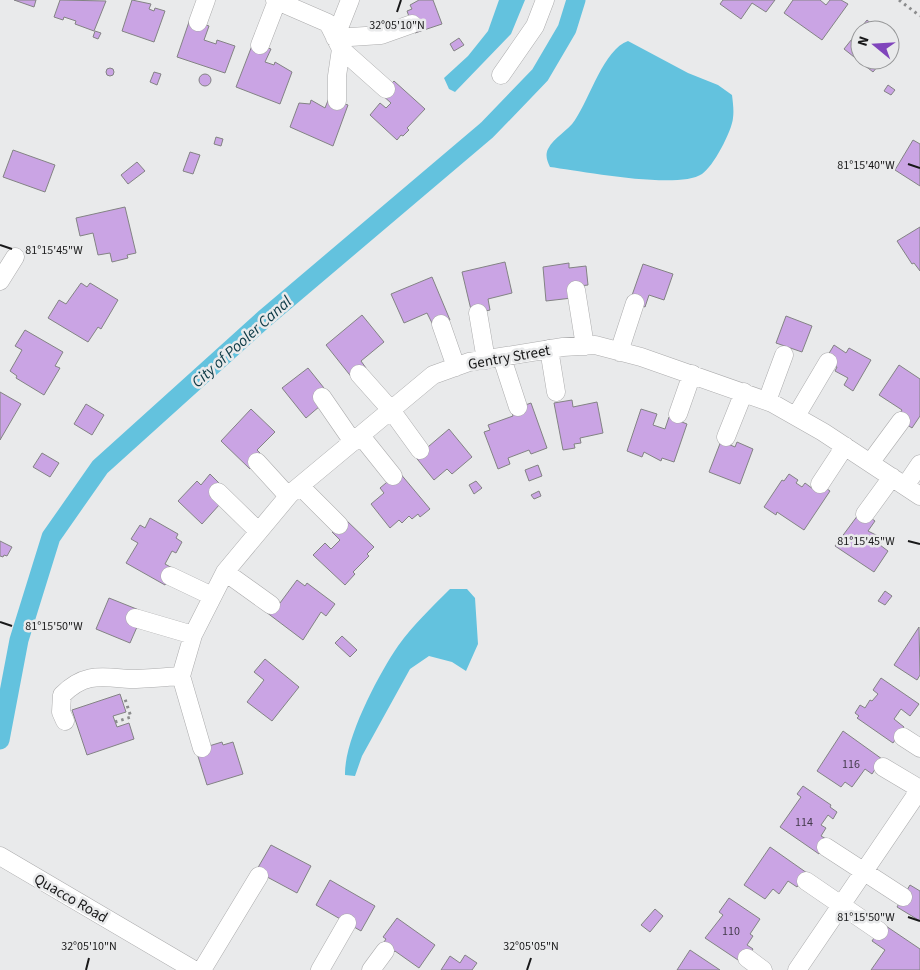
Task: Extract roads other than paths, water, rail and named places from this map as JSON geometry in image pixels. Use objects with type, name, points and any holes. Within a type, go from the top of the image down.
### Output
[{"type":"street","points":[[198,22],[206,0]]},
{"type":"street","points":[[260,45],[276,0],[310,7],[328,23],[338,43],[386,89]]},
{"type":"street","points":[[337,101],[338,43],[350,0]]},
{"type":"street","points":[[501,75],[535,26],[545,0]]},
{"type":"street","points":[[338,43],[381,35],[412,24]]},
{"type":"street","points":[[0,281],[15,257]]},
{"type":"street","points":[[576,290],[585,346]]},
{"type":"street","points":[[619,352],[635,303]]},
{"type":"street","points":[[478,313],[494,359],[518,407]]},
{"type":"street","points":[[441,324],[456,367]]},
{"type":"street","name":"Gentry Street","points":[[181,676],[194,635],[225,572],[294,491],[433,376],[469,362],[549,349],[595,345],[619,352],[692,374],[767,401],[845,446],[920,496]]},
{"type":"street","points":[[549,349],[556,392]]},
{"type":"street","points":[[767,401],[784,355]]},
{"type":"street","points":[[796,416],[828,362]]},
{"type":"street","points":[[359,374],[392,410],[420,450]]},
{"type":"street","points":[[678,414],[692,374]]},
{"type":"street","points":[[726,438],[744,392]]},
{"type":"street","points":[[322,397],[357,439],[393,476]]},
{"type":"street","points":[[870,462],[901,421]]},
{"type":"street","points":[[820,484],[845,446]]},
{"type":"street","points":[[257,462],[339,525]]},
{"type":"street","points":[[865,514],[920,464]]},
{"type":"street","points":[[218,492],[258,531]]},
{"type":"street","points":[[225,572],[271,605]]},
{"type":"street","points":[[170,576],[212,596]]},
{"type":"street","points":[[136,618],[194,635]]},
{"type":"street","points":[[98,665],[116,677]]},
{"type":"street","points":[[65,721],[61,712],[62,696],[69,688],[98,675],[116,677],[181,676],[202,748]]},
{"type":"street","points":[[903,737],[920,748]]},
{"type":"street","points":[[797,970],[863,872],[919,794],[883,767]]},
{"type":"street","points":[[826,847],[903,897]]},
{"type":"street","name":"Quacco Road","points":[[0,856],[194,970]]},
{"type":"street","points":[[202,970],[259,876]]},
{"type":"street","points":[[806,881],[879,931]]},
{"type":"street","points":[[320,970],[347,922]]},
{"type":"street","points":[[371,970],[385,951]]},
{"type":"street","points":[[747,958],[763,970]]},
{"type":"water","points":[[499,0],[525,0],[511,34],[455,92],[449,89],[444,78],[468,56],[488,31]]},
{"type":"water","points":[[628,41],[688,73],[718,85],[732,95],[732,124],[716,157],[702,174],[690,178],[652,180],[550,167],[547,160],[547,151],[557,137],[575,120],[598,75],[612,54],[619,46]]},
{"type":"water","points":[[450,589],[467,589],[475,598],[478,644],[466,671],[452,662],[429,656],[410,669],[362,756],[355,776],[345,775],[346,761],[356,726],[381,673],[404,638]]},
{"type":"waterway","name":"City of Pooler Canal","points":[[0,740],[19,640],[51,537],[100,467],[264,319],[487,130],[540,75],[567,29],[576,0]]}]
